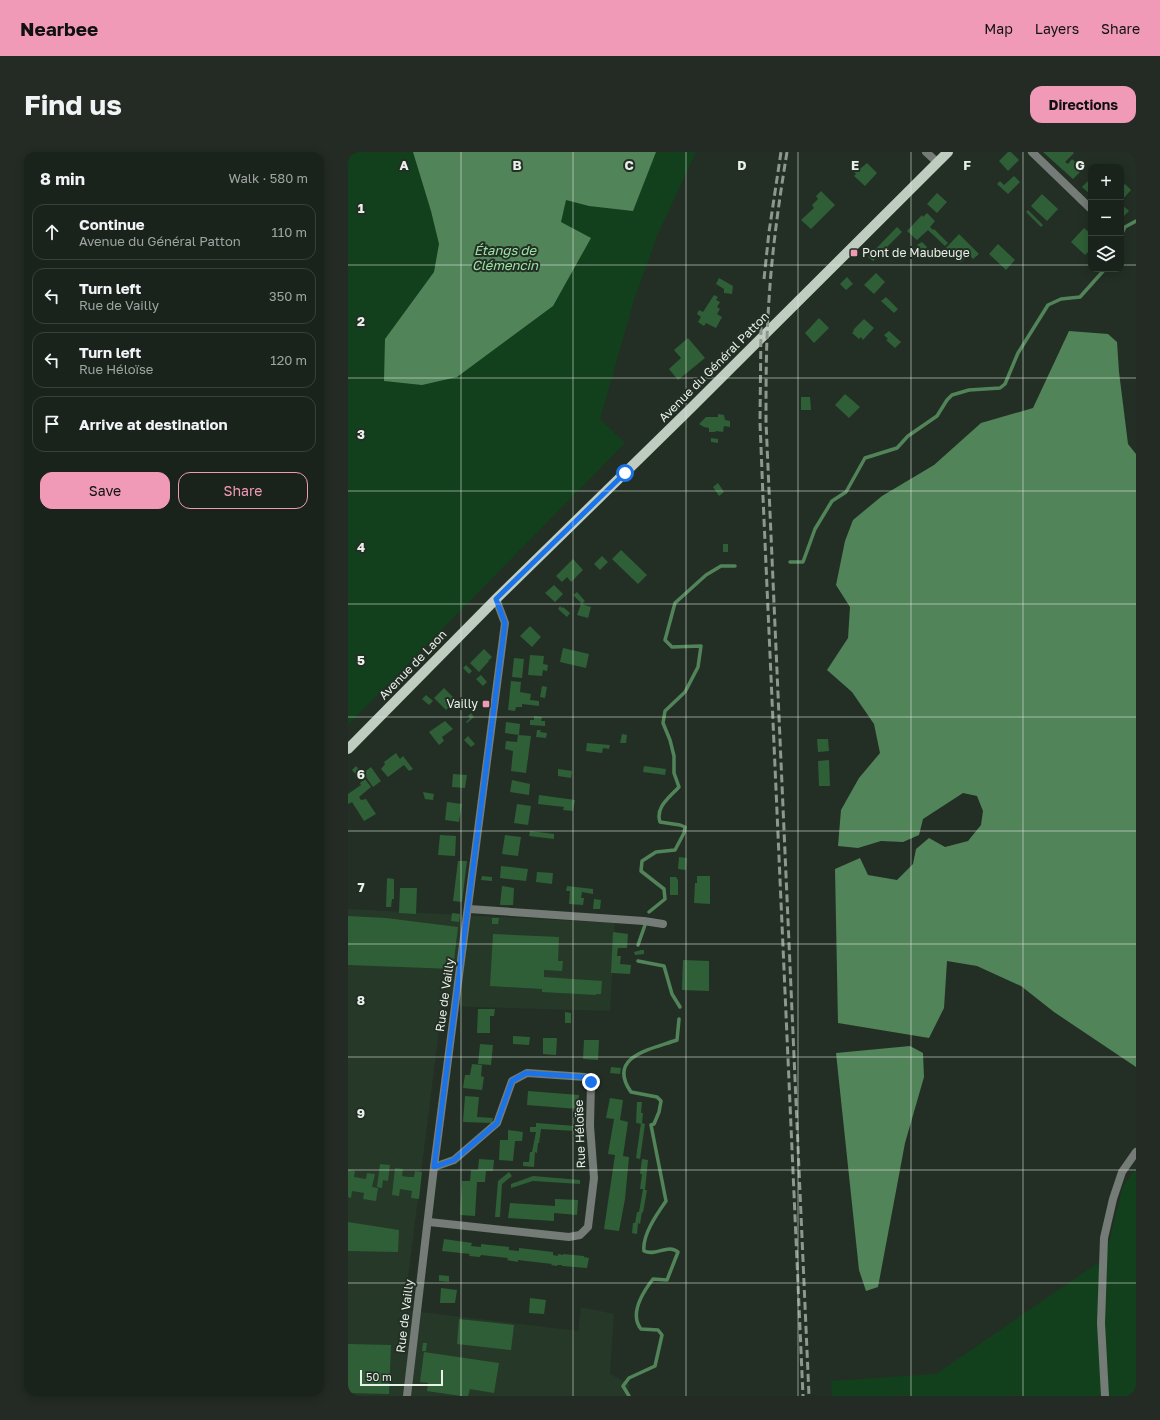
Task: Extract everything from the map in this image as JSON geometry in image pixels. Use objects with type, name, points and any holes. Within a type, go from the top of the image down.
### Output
[{"type":"main road","name":"Avenue du Général Patton","points":[[496,599],[686,413],[948,152]]},
{"type":"main road","name":"Avenue de Laon","points":[[348,749],[496,599]]},
{"type":"street","points":[[926,152],[937,162]]},
{"type":"street","points":[[1032,152],[1088,206]]},
{"type":"street","name":"Rue de Vailly","points":[[407,1396],[429,1222],[434,1167],[469,909],[505,623],[496,599]]},
{"type":"street","points":[[469,909],[644,921],[663,924]]},
{"type":"street","name":"Rue Héloïse","points":[[429,1222],[569,1237],[580,1235],[588,1227],[594,1178],[590,1126],[591,1082],[585,1077],[526,1073],[512,1081],[497,1123],[454,1160],[434,1167]]},
{"type":"street","points":[[1105,1396],[1101,1323],[1104,1238],[1113,1199],[1122,1172],[1136,1152]]},
{"type":"shaded area","points":[[348,152],[696,152],[657,236],[634,300],[600,419],[625,443],[348,725]]},
{"type":"shaded area","points":[[348,909],[615,923],[610,1011],[442,1006],[404,1310],[578,1331],[581,1307],[614,1314],[610,1374],[629,1384],[628,1396],[348,1396]]},
{"type":"shaded area","points":[[1136,1169],[1136,1396],[832,1396],[831,1381],[936,1374],[1105,1258],[1123,1186]]},
{"type":"water","name":"Étangs de Clémencin","points":[[413,152],[656,152],[633,211],[589,206],[566,200],[561,222],[591,238],[553,306],[457,377],[422,385],[384,381],[385,339],[434,272],[439,244],[431,211]]},
{"type":"water","points":[[1069,331],[1108,334],[1117,342],[1119,372],[1128,444],[1136,454],[1136,1067],[1054,1012],[1021,986],[977,966],[947,961],[944,1008],[929,1038],[838,1023],[835,869],[860,858],[868,875],[897,880],[913,864],[916,849],[929,838],[945,847],[968,841],[981,825],[983,811],[977,796],[963,793],[923,819],[919,835],[903,842],[881,841],[858,848],[838,846],[841,810],[859,778],[880,753],[874,724],[852,692],[827,670],[848,638],[850,607],[836,585],[845,541],[853,520],[882,496],[934,465],[981,423],[1033,408]]},
{"type":"water","points":[[910,1046],[923,1053],[924,1077],[905,1143],[878,1287],[866,1291],[859,1270],[836,1053]]},
{"type":"building","points":[[1008,152],[1011,152],[1019,160],[1008,171],[999,161]]},
{"type":"building","points":[[1043,152],[1073,152],[1074,153],[1065,162],[1068,164],[1072,159],[1083,169],[1073,179]]},
{"type":"building","points":[[867,163],[877,173],[865,186],[854,176],[856,174],[852,170],[857,165],[861,168]]},
{"type":"building","points":[[1014,176],[1020,182],[1008,194],[997,184],[1000,181],[1004,185]]},
{"type":"building","points":[[1088,181],[1088,192],[1082,187]]},
{"type":"building","points":[[1125,184],[1131,190],[1124,198]]},
{"type":"building","points":[[821,191],[835,205],[811,229],[801,220],[814,208],[812,205],[818,199],[816,196]]},
{"type":"building","points":[[937,193],[947,202],[937,213],[927,204]]},
{"type":"building","points":[[1042,194],[1058,209],[1047,221],[1031,206]]},
{"type":"building","points":[[1124,207],[1129,211],[1124,216]]},
{"type":"building","points":[[1028,210],[1043,225],[1041,227],[1026,212]]},
{"type":"building","points":[[927,213],[935,221],[930,227],[948,243],[945,246],[928,230],[917,240],[907,231],[922,215],[923,217]]},
{"type":"building","points":[[897,227],[902,232],[873,261],[868,257]]},
{"type":"building","points":[[1084,228],[1088,231],[1088,252],[1085,255],[1071,242]]},
{"type":"building","points":[[959,234],[979,254],[973,259],[969,254],[961,262],[946,248]]},
{"type":"building","points":[[922,242],[927,247],[923,251],[917,245]]},
{"type":"building","points":[[998,244],[1015,260],[1006,270],[989,254]]},
{"type":"building","points":[[876,273],[885,282],[874,294],[864,285]]},
{"type":"building","points":[[847,277],[853,284],[846,290],[840,284]]},
{"type":"building","points":[[719,278],[733,286],[732,294],[724,293],[724,289],[716,284]]},
{"type":"building","points":[[714,295],[718,297],[716,300],[720,302],[717,307],[720,309],[717,314],[722,317],[716,328],[706,323],[704,326],[698,322],[701,317],[697,314],[699,310],[703,312]]},
{"type":"building","points":[[886,297],[898,309],[894,313],[881,301]]},
{"type":"building","points":[[819,318],[829,328],[814,343],[805,333]]},
{"type":"building","points":[[864,319],[874,328],[863,340],[861,337],[859,339],[852,333]]},
{"type":"building","points":[[889,331],[901,342],[895,348],[886,340],[888,339],[884,335]]},
{"type":"building","points":[[688,338],[705,358],[678,380],[669,369],[681,358],[674,350]]},
{"type":"building","points":[[845,394],[860,407],[849,418],[835,405]]},
{"type":"building","points":[[801,397],[810,397],[811,410],[801,410]]},
{"type":"building","points":[[718,414],[724,415],[725,420],[730,421],[730,427],[724,426],[723,432],[709,432],[709,428],[699,424],[706,417],[718,417]]},
{"type":"building","points":[[711,438],[718,439],[718,443],[711,442]]},
{"type":"building","points":[[718,483],[724,492],[719,496],[713,487]]},
{"type":"building","points":[[723,544],[728,544],[728,552],[723,552]]},
{"type":"building","points":[[621,550],[647,575],[638,584],[612,559]]},
{"type":"building","points":[[602,556],[608,562],[600,570],[594,564]]},
{"type":"building","points":[[573,559],[583,570],[571,582],[567,577],[562,582],[556,576]]},
{"type":"building","points":[[554,585],[563,594],[555,602],[545,593]]},
{"type":"building","points":[[577,592],[585,601],[582,604],[573,595]]},
{"type":"building","points":[[581,604],[591,607],[588,618],[577,615]]},
{"type":"building","points":[[560,606],[570,613],[567,617],[558,609]]},
{"type":"building","points":[[530,626],[541,637],[532,647],[520,636]]},
{"type":"building","points":[[563,648],[589,654],[586,668],[560,662]]},
{"type":"building","points":[[484,649],[492,657],[479,672],[470,663]]},
{"type":"building","points":[[530,655],[544,656],[543,664],[548,665],[547,671],[543,670],[542,676],[528,675]]},
{"type":"building","points":[[514,658],[524,659],[522,678],[512,677]]},
{"type":"building","points":[[466,665],[472,671],[469,674],[463,668]]},
{"type":"building","points":[[481,675],[487,682],[483,686],[476,679]]},
{"type":"building","points":[[511,681],[521,682],[520,692],[531,694],[530,700],[539,701],[539,706],[522,704],[522,707],[516,707],[515,711],[508,710]]},
{"type":"building","points":[[542,686],[547,687],[545,698],[540,697]]},
{"type":"building","points":[[444,688],[454,698],[450,702],[452,704],[446,710],[434,698]]},
{"type":"building","points":[[426,695],[433,701],[429,705],[422,699]]},
{"type":"building","points":[[471,713],[474,717],[467,723],[466,722],[470,718],[468,716]]},
{"type":"building","points":[[534,716],[542,717],[541,721],[545,721],[545,726],[530,725],[530,720],[534,720]]},
{"type":"building","points":[[445,721],[453,729],[442,737],[444,741],[439,745],[429,732]]},
{"type":"building","points":[[506,722],[520,724],[519,735],[505,733]]},
{"type":"building","points":[[537,730],[547,733],[546,738],[536,737]]},
{"type":"building","points":[[622,734],[627,735],[626,743],[620,743]]},
{"type":"building","points":[[518,735],[531,736],[526,773],[511,771],[513,751],[505,749],[506,741],[517,742]]},
{"type":"building","points":[[468,736],[475,744],[471,747],[464,740]]},
{"type":"building","points":[[817,739],[828,739],[829,751],[818,752]]},
{"type":"building","points":[[587,743],[610,745],[609,749],[603,748],[602,753],[586,751]]},
{"type":"building","points":[[396,753],[400,759],[403,756],[413,769],[409,771],[404,765],[388,777],[381,769],[385,764],[384,762]]},
{"type":"building","points":[[829,760],[830,786],[819,786],[818,761]]},
{"type":"building","points":[[356,766],[363,775],[359,778],[352,770]]},
{"type":"building","points":[[644,766],[666,769],[665,775],[643,772]]},
{"type":"building","points":[[371,767],[381,781],[373,787],[363,773]]},
{"type":"building","points":[[558,769],[572,771],[571,778],[558,776]]},
{"type":"building","points":[[453,774],[467,775],[465,788],[452,787]]},
{"type":"building","points":[[365,779],[371,787],[359,797],[361,800],[366,799],[376,814],[364,821],[352,802],[348,804],[348,794],[361,785],[360,783]]},
{"type":"building","points":[[512,780],[530,784],[529,795],[510,792]]},
{"type":"building","points":[[423,792],[434,794],[433,800],[425,799]]},
{"type":"building","points":[[539,795],[575,800],[573,811],[563,810],[564,807],[538,804]]},
{"type":"building","points":[[447,802],[462,804],[459,822],[445,820]]},
{"type":"building","points":[[517,804],[531,806],[528,825],[514,823]]},
{"type":"building","points":[[530,831],[554,834],[554,839],[529,836]]},
{"type":"building","points":[[440,835],[456,836],[455,856],[438,855]]},
{"type":"building","points":[[505,835],[521,837],[518,856],[502,854]]},
{"type":"building","points":[[679,857],[687,858],[686,870],[678,869]]},
{"type":"building","points":[[458,861],[467,861],[462,902],[453,901]]},
{"type":"building","points":[[501,866],[528,869],[526,881],[500,878]]},
{"type":"building","points":[[537,872],[553,873],[552,884],[536,882]]},
{"type":"building","points":[[482,876],[492,877],[492,881],[481,880]]},
{"type":"building","points":[[697,876],[710,876],[710,904],[694,903],[695,883],[697,883]]},
{"type":"building","points":[[670,877],[676,877],[678,880],[678,895],[670,895]]},
{"type":"building","points":[[387,878],[394,879],[394,899],[392,899],[391,907],[386,907]]},
{"type":"building","points":[[502,886],[514,888],[513,905],[500,905]]},
{"type":"building","points":[[567,886],[593,889],[593,894],[582,892],[581,898],[584,898],[583,905],[569,904],[570,891],[566,891]]},
{"type":"building","points":[[400,888],[417,888],[416,914],[399,913]]},
{"type":"building","points":[[594,899],[601,900],[600,909],[593,909]]},
{"type":"building","points":[[452,913],[460,914],[459,922],[451,921]]},
{"type":"building","points":[[348,916],[386,918],[458,927],[453,969],[348,965]]},
{"type":"building","points":[[492,918],[499,918],[498,924],[492,924]]},
{"type":"building","points":[[613,932],[628,934],[627,948],[618,948],[617,956],[621,956],[620,964],[631,965],[630,974],[611,973]]},
{"type":"building","points":[[493,934],[559,937],[558,961],[563,961],[562,971],[544,970],[544,977],[602,981],[601,994],[542,992],[542,989],[490,986]]},
{"type":"building","points":[[644,950],[644,954],[635,955],[634,952]]},
{"type":"building","points":[[683,960],[709,961],[709,991],[682,990]]},
{"type":"building","points":[[478,1009],[495,1009],[494,1016],[490,1016],[490,1033],[477,1033]]},
{"type":"building","points":[[565,1012],[571,1013],[571,1023],[565,1023]]},
{"type":"building","points":[[513,1036],[530,1037],[529,1045],[513,1044]]},
{"type":"building","points":[[543,1038],[557,1038],[556,1055],[543,1054]]},
{"type":"building","points":[[584,1040],[599,1040],[598,1060],[583,1059]]},
{"type":"building","points":[[480,1044],[493,1045],[491,1065],[478,1064]]},
{"type":"building","points":[[472,1064],[482,1065],[481,1076],[484,1077],[482,1090],[463,1088],[465,1075],[470,1075]]},
{"type":"building","points":[[611,1067],[621,1068],[620,1074],[610,1073]]},
{"type":"building","points":[[528,1091],[579,1095],[578,1109],[527,1105]]},
{"type":"building","points":[[465,1096],[479,1097],[477,1117],[493,1118],[492,1123],[463,1122]]},
{"type":"building","points":[[610,1098],[623,1100],[620,1120],[628,1122],[623,1156],[629,1157],[625,1199],[619,1231],[604,1229],[615,1155],[608,1154],[614,1119],[606,1118]]},
{"type":"building","points":[[637,1102],[642,1102],[642,1124],[636,1123]]},
{"type":"building","points":[[536,1123],[576,1126],[576,1131],[541,1129],[537,1153],[535,1152],[534,1167],[523,1166],[523,1162],[529,1162],[530,1152],[532,1152],[536,1132],[530,1132],[530,1127],[536,1127]]},
{"type":"building","points":[[641,1123],[645,1124],[640,1159],[636,1158]]},
{"type":"building","points":[[508,1130],[523,1132],[522,1141],[515,1141],[513,1161],[499,1160],[500,1140],[508,1140]]},
{"type":"building","points":[[479,1159],[494,1160],[493,1171],[486,1171],[485,1182],[477,1182],[475,1216],[460,1215],[462,1181],[470,1181],[471,1170],[478,1170]]},
{"type":"building","points":[[642,1159],[648,1160],[645,1190],[647,1190],[640,1224],[638,1223],[637,1234],[632,1233],[633,1223],[635,1223],[637,1212],[639,1212],[643,1189],[640,1189]]},
{"type":"building","points":[[380,1164],[390,1165],[388,1181],[383,1180],[382,1188],[377,1187]]},
{"type":"building","points":[[395,1168],[403,1169],[402,1176],[408,1177],[414,1177],[415,1171],[422,1172],[419,1199],[411,1198],[412,1191],[400,1189],[399,1196],[392,1195]]},
{"type":"building","points":[[348,1170],[355,1171],[354,1177],[366,1179],[367,1173],[375,1174],[372,1187],[378,1188],[376,1201],[363,1199],[364,1193],[352,1191],[351,1198],[348,1197]]},
{"type":"building","points":[[509,1172],[512,1176],[502,1184],[500,1217],[495,1217],[498,1181]]},
{"type":"building","points":[[533,1176],[580,1180],[580,1184],[533,1181],[511,1188],[511,1184]]},
{"type":"building","points":[[555,1199],[578,1200],[577,1215],[554,1213],[554,1221],[508,1218],[510,1203],[555,1206]]},
{"type":"building","points":[[348,1222],[399,1230],[398,1252],[348,1251]]},
{"type":"building","points":[[444,1239],[472,1243],[471,1246],[481,1247],[481,1244],[509,1247],[509,1250],[519,1251],[519,1248],[553,1252],[553,1255],[558,1256],[558,1254],[563,1254],[584,1256],[589,1258],[587,1268],[562,1265],[557,1266],[551,1265],[552,1264],[518,1260],[518,1262],[507,1260],[508,1258],[481,1255],[480,1257],[469,1256],[470,1254],[442,1251]]},
{"type":"building","points":[[439,1275],[449,1276],[449,1282],[439,1281]]},
{"type":"building","points":[[441,1288],[457,1290],[455,1303],[440,1303]]},
{"type":"building","points":[[530,1298],[546,1300],[544,1314],[529,1313]]},
{"type":"building","points":[[459,1319],[514,1325],[511,1350],[457,1344]]},
{"type":"building","points":[[423,1343],[427,1343],[426,1351],[422,1351]]},
{"type":"building","points":[[348,1344],[391,1345],[389,1394],[348,1393]]},
{"type":"building","points":[[424,1352],[499,1363],[494,1393],[470,1389],[468,1396],[461,1396],[427,1391],[428,1383],[420,1382]]},
{"type":"waterway","points":[[1124,229],[1136,221]]},
{"type":"waterway","points":[[790,562],[803,562],[815,529],[832,501],[846,492],[865,458],[897,448],[908,436],[937,416],[952,395],[969,390],[1000,388],[1005,384],[1018,353],[1048,305],[1061,299],[1080,297],[1102,272]]},
{"type":"waterway","points":[[649,912],[665,899],[664,889],[641,871],[642,861],[656,852],[675,850],[684,833],[685,827],[660,822],[659,817],[661,807],[679,787],[674,773],[674,756],[670,740],[663,723],[665,711],[685,692],[698,667],[701,646],[672,647],[665,640],[675,603],[706,575],[721,566],[735,566]]},
{"type":"waterway","points":[[638,945],[645,925]]},
{"type":"waterway","points":[[638,961],[664,966],[672,994],[680,1007]]},
{"type":"waterway","points":[[629,1396],[623,1386],[629,1378],[655,1366],[662,1335],[658,1330],[641,1329],[636,1317],[639,1303],[645,1290],[653,1279],[667,1280],[678,1252],[670,1249],[653,1252],[644,1251],[645,1238],[666,1201],[651,1125],[654,1124],[659,1112],[661,1101],[657,1097],[631,1092],[625,1080],[624,1070],[628,1062],[635,1056],[677,1040],[679,1019]]},
{"type":"railway","points":[[764,279],[769,232],[781,152]]},
{"type":"railway","points":[[787,152],[776,226],[770,281],[766,422],[809,1396]]},
{"type":"railway","points":[[761,327],[760,422],[803,1396]]},
{"type":"place","name":"Pont de Maubeuge","points":[[854,253]]},
{"type":"place","name":"Vailly","points":[[486,704]]},
{"type":"route","points":[[591,1082],[585,1077],[526,1073],[512,1081],[497,1123],[454,1160],[434,1167],[500,672],[505,623],[496,599],[625,473]]}]
